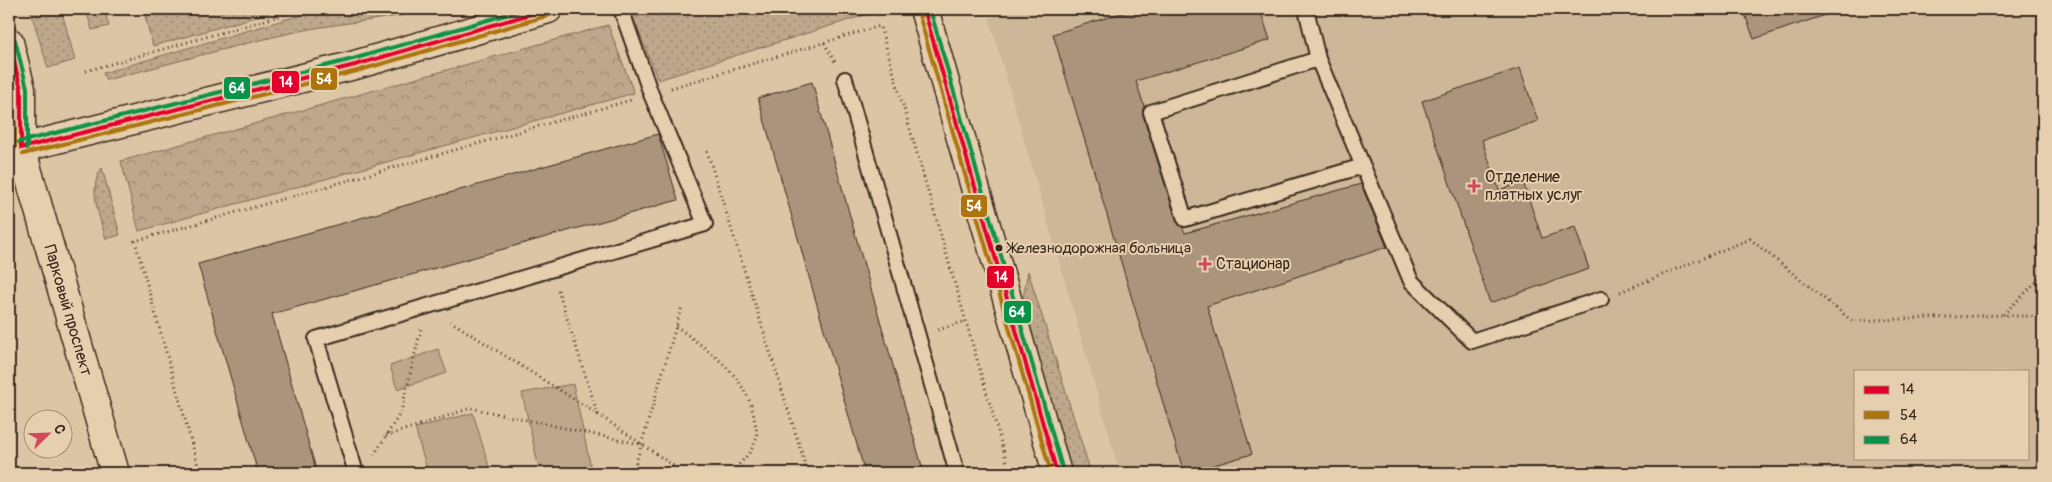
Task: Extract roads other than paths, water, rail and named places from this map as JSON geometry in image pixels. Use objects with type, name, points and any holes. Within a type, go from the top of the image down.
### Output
[{"type":"main road","points":[[13,144],[355,65],[548,9]]},
{"type":"main road","points":[[924,9],[1057,473]]},
{"type":"main road","name":"Парковый проспект","points":[[9,42],[21,89],[13,144],[115,473]]},
{"type":"lane","points":[[356,473],[316,339],[705,224],[651,94],[621,9]]},
{"type":"lane","points":[[1306,9],[1318,59],[1411,281],[1472,341],[1601,300]]},
{"type":"lane","points":[[1318,59],[1152,112],[1185,219],[1363,166]]},
{"type":"lane","points":[[845,79],[957,473]]},
{"type":"place","name":"Отделение платных услуг","points":[[1474,186]]},
{"type":"place","name":"Железнодорожная больница","points":[[999,248]]},
{"type":"place","name":"Стационар","points":[[1205,264]]}]
